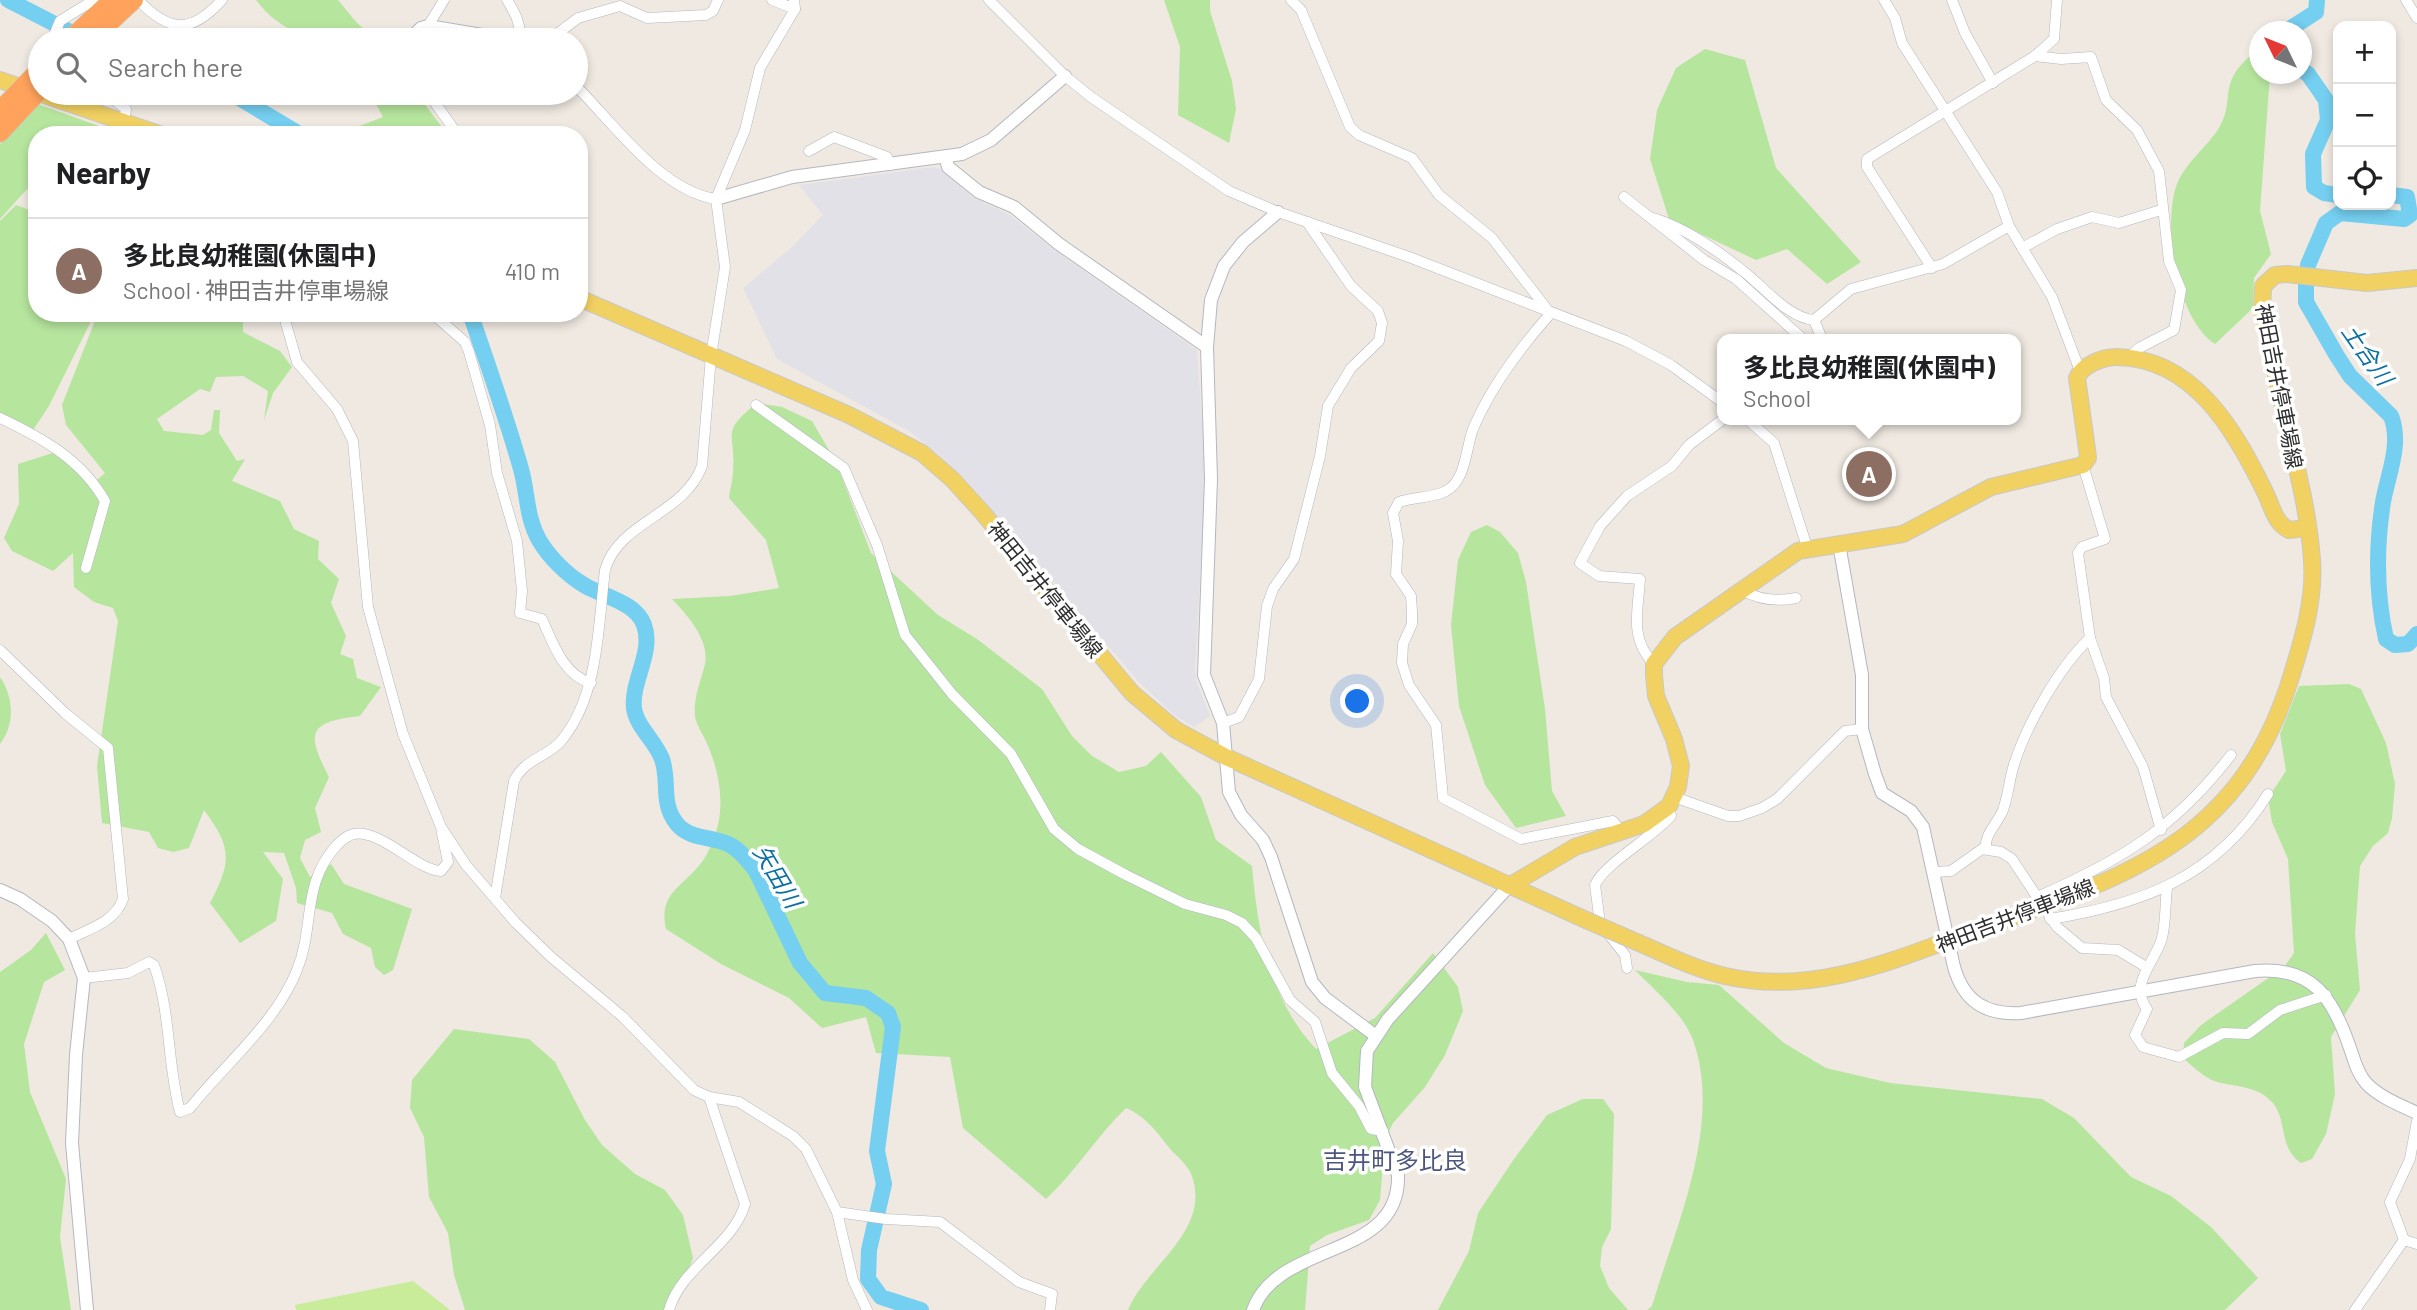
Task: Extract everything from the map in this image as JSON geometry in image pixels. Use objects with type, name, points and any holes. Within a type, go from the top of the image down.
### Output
[{"type":"highway","points":[[82,28],[111,0]]},
{"type":"highway","points":[[104,28],[136,0]]},
{"type":"highway","points":[[0,132],[12,105],[28,84]]},
{"type":"highway","points":[[12,105],[28,96]]},
{"type":"main road","points":[[0,80],[28,89]]},
{"type":"main road","points":[[74,105],[136,126]]},
{"type":"main road","name":"神田吉井停車場線","points":[[588,302],[849,415],[922,453],[952,479],[982,512],[1132,693],[1176,730],[1226,757],[1639,943],[1727,977],[1791,982],[1855,974],[2043,908],[2123,873],[2167,850],[2206,820],[2240,785],[2256,760],[2285,696],[2301,642],[2313,573],[2308,528],[2261,298],[2263,286],[2275,275],[2306,275],[2367,283],[2417,278]]},
{"type":"main road","name":"神田吉井停車場線","points":[[2080,371],[2105,358],[2128,358],[2160,368],[2196,388],[2231,429],[2277,521],[2289,530],[2308,528]]},
{"type":"main road","points":[[1509,886],[1575,847],[1644,824],[1671,801],[1681,766],[1674,739],[1656,696],[1654,664],[1675,637],[1807,547],[1903,534],[1990,487],[2083,465],[2088,458],[2076,388],[2080,371]]},
{"type":"street","points":[[57,28],[60,22],[94,0]]},
{"type":"street","points":[[136,0],[165,23],[182,27],[198,22],[222,0]]},
{"type":"street","points":[[428,26],[444,0]]},
{"type":"street","points":[[507,0],[517,16],[520,28]]},
{"type":"street","points":[[562,28],[568,22],[620,6],[647,18],[706,15],[713,11],[718,0]]},
{"type":"street","points":[[495,898],[514,781],[519,770],[528,761],[560,743],[591,683],[606,570],[612,552],[628,536],[679,501],[697,480],[702,466],[711,356],[725,267],[716,199],[745,130],[760,68],[795,5],[772,0]]},
{"type":"street","points":[[989,0],[1065,76],[1091,97],[1229,191],[1278,212],[1409,257],[1652,354],[1717,399]]},
{"type":"street","points":[[1292,0],[1301,10],[1350,127],[1359,135],[1412,158],[1438,195],[1492,238],[1550,314]]},
{"type":"street","points":[[1884,0],[1895,18],[1902,43],[1948,111],[1997,192],[2009,226],[2052,297],[2080,371]]},
{"type":"street","points":[[1952,0],[1965,33],[1993,83]]},
{"type":"street","points":[[1932,268],[1867,166],[1867,159],[2035,56],[2054,39],[2057,0]]},
{"type":"street","points":[[2406,0],[2417,18]]},
{"type":"street","points":[[421,28],[440,28]]},
{"type":"street","points":[[2035,56],[2062,59],[2091,57],[2106,100],[2137,130],[2159,171],[2161,210],[2169,261],[2181,290],[2174,330],[2139,348],[2128,358]]},
{"type":"street","points":[[588,98],[674,184],[696,195],[716,199],[792,177],[946,159],[975,149],[991,140],[1065,76]]},
{"type":"street","points":[[122,105],[126,108],[124,122]]},
{"type":"street","points":[[436,105],[451,126]]},
{"type":"street","points":[[809,151],[834,137],[887,157],[890,166]]},
{"type":"street","points":[[946,159],[948,167],[979,192],[1014,207],[1059,244],[1207,348]]},
{"type":"street","points":[[1624,197],[1704,260],[1736,279],[1797,334]]},
{"type":"street","points":[[2022,248],[2057,229],[2092,217],[2119,223],[2161,210]]},
{"type":"street","points":[[1278,212],[1244,242],[1224,266],[1211,300],[1207,348],[1211,478],[1204,675],[1223,723],[1229,792],[1233,803],[1263,840],[1271,857],[1312,982],[1325,998],[1376,1036]]},
{"type":"street","points":[[1650,217],[1715,250],[1806,320],[1814,320],[1851,289],[1932,268],[2009,226]]},
{"type":"street","points":[[1223,723],[1239,717],[1259,679],[1267,606],[1273,589],[1294,559],[1320,456],[1328,406],[1351,368],[1379,341],[1382,323],[1378,311],[1351,286],[1307,222]]},
{"type":"street","points":[[1550,314],[1520,349],[1492,394],[1474,427],[1466,461],[1453,484],[1447,491],[1399,502],[1393,513],[1398,541],[1396,574],[1411,596],[1412,612],[1412,624],[1403,644],[1402,663],[1409,685],[1436,725],[1443,798],[1521,839],[1613,821],[1621,831]]},
{"type":"street","points":[[1814,320],[1820,334]]},
{"type":"street","points":[[84,978],[128,973],[149,962],[154,965],[164,992],[171,1079],[180,1112],[183,1112],[190,1108],[283,999],[299,968],[308,905],[317,875],[329,854],[344,838],[364,834],[436,872],[441,871],[449,862],[441,827],[403,734],[368,607],[353,441],[337,409],[297,362],[286,322]]},
{"type":"street","points":[[442,322],[465,342],[490,425],[497,473],[517,541],[522,591],[520,613],[542,619],[563,663],[583,681],[591,683]]},
{"type":"street","points":[[756,405],[844,468],[877,545],[905,635],[952,694],[1011,754],[1054,829],[1078,849],[1126,875],[1185,904],[1226,915],[1242,923],[1256,938],[1290,1000],[1315,1022],[1321,1033],[1325,1058],[1337,1083],[1359,1106],[1371,1129],[1383,1131]]},
{"type":"street","points":[[0,418],[39,436],[67,456],[100,492],[105,501],[105,510],[94,536],[86,568]]},
{"type":"street","points":[[1654,664],[1641,648],[1636,636],[1640,579],[1600,576],[1580,563],[1600,526],[1627,496],[1672,466],[1689,445],[1717,424]]},
{"type":"street","points":[[1756,425],[1774,443],[1807,547]]},
{"type":"street","points":[[2083,465],[2105,539],[2082,547],[2078,554],[2090,638],[2104,678],[2106,696],[2143,767],[2161,830]]},
{"type":"street","points":[[1839,544],[1862,675],[1862,729],[1882,793],[1918,818],[1928,841],[1958,981],[1972,1001],[1988,1011],[2021,1013],[2271,969],[2298,974],[2326,995],[2342,1025],[2364,1082],[2387,1098],[2417,1113]]},
{"type":"street","points":[[1742,590],[1756,598],[1784,601],[1796,598]]},
{"type":"street","points":[[1986,849],[1987,838],[2003,812],[2012,769],[2031,720],[2069,663],[2090,638]]},
{"type":"street","points":[[0,650],[66,713],[108,748],[123,899],[119,911],[69,939]]},
{"type":"street","points":[[1628,968],[1625,955],[1600,923],[1595,885],[1606,870],[1658,831],[1671,816],[1671,801],[1728,816],[1739,816],[1762,808],[1777,799],[1845,731],[1862,729]]},
{"type":"street","points":[[2043,908],[2113,859],[2161,830],[2204,789],[2231,755]]},
{"type":"street","points":[[2043,908],[2112,908],[2167,888],[2236,838],[2268,794]]},
{"type":"street","points":[[441,827],[466,865],[551,957],[623,1017],[694,1090],[709,1097],[739,1102],[800,1142],[837,1212],[853,1280],[867,1310]]},
{"type":"street","points":[[1935,872],[1951,871],[1974,853],[1986,849],[2001,852],[2012,859],[2043,908],[2082,948],[2118,950],[2146,967]]},
{"type":"street","points":[[1253,1310],[1265,1287],[1278,1275],[1367,1233],[1393,1207],[1398,1190],[1398,1175],[1365,1087],[1367,1051],[1388,1019],[1509,886]]},
{"type":"street","points":[[2167,888],[2163,936],[2146,967],[2142,1002],[2147,1009],[2136,1031],[2136,1039],[2148,1050],[2179,1057],[2223,1033],[2248,1034],[2280,1010],[2326,995]]},
{"type":"street","points":[[0,890],[39,911],[69,939],[84,978],[76,1055],[72,1143],[87,1310]]},
{"type":"street","points":[[669,1310],[679,1290],[741,1219],[745,1204],[709,1097]]},
{"type":"street","points":[[2404,1240],[2390,1202],[2410,1159],[2417,1121]]},
{"type":"street","points":[[837,1212],[886,1219],[940,1222],[1019,1282],[1052,1294],[1050,1310]]},
{"type":"street","points":[[2404,1240],[2417,1244]]},
{"type":"street","points":[[2355,1310],[2404,1240]]},
{"type":"shaded area","points":[[934,167],[974,198],[1010,215],[1053,249],[1197,350],[1206,477],[1195,669],[1197,683],[1210,716],[1194,727],[1174,715],[1137,680],[967,481],[938,454],[909,431],[777,359],[743,288],[792,247],[823,215],[799,185]]},
{"type":"green space","points":[[256,0],[338,0],[363,28],[289,28],[269,15]]},
{"type":"green space","points":[[1164,0],[1210,0],[1210,11],[1232,81],[1236,109],[1229,143],[1178,115],[1180,47]]},
{"type":"green space","points":[[1705,49],[1745,60],[1776,168],[1861,262],[1827,284],[1787,249],[1756,260],[1669,219],[1650,159],[1657,110],[1676,68]]},
{"type":"green space","points":[[2249,57],[2249,84],[2269,84],[2260,211],[2271,254],[2254,278],[2253,308],[2215,344],[2202,332],[2190,314],[2182,293],[2172,246],[2171,222],[2177,184],[2219,128],[2224,118],[2230,84],[2240,66]]},
{"type":"green space","points":[[33,105],[41,105],[99,126],[28,126],[28,190],[0,219],[0,144]]},
{"type":"green space","points":[[376,105],[425,105],[441,126],[359,126],[383,117]]},
{"type":"green space","points":[[16,205],[28,210],[28,322],[91,322],[49,406],[33,430],[0,415],[0,221]]},
{"type":"green space","points":[[94,322],[243,322],[243,332],[280,351],[292,367],[273,393],[264,420],[268,391],[243,376],[216,377],[210,392],[200,389],[157,419],[164,431],[203,435],[211,430],[214,410],[220,410],[219,433],[237,461],[245,459],[232,481],[280,501],[294,529],[319,541],[318,559],[339,579],[331,603],[346,636],[340,654],[353,659],[357,678],[381,687],[360,716],[329,722],[316,733],[317,750],[329,777],[315,808],[321,832],[305,840],[300,858],[310,877],[331,864],[344,884],[412,909],[393,970],[384,975],[375,967],[371,948],[343,934],[332,913],[297,903],[296,888],[284,853],[263,852],[283,879],[276,921],[240,943],[210,903],[222,876],[226,855],[220,835],[204,810],[189,848],[173,852],[158,848],[149,832],[102,823],[97,766],[118,621],[113,608],[94,602],[74,587],[73,553],[53,571],[12,551],[4,538],[19,504],[18,464],[56,452],[92,484],[105,473],[66,425],[62,405]]},
{"type":"green space","points":[[757,403],[782,407],[812,421],[836,462],[871,553],[938,615],[977,639],[1042,689],[1072,736],[1092,756],[1119,772],[1146,766],[1161,752],[1201,797],[1216,840],[1252,866],[1262,940],[1277,987],[1300,1030],[1316,1049],[1375,1018],[1433,953],[1458,987],[1463,1011],[1445,1055],[1425,1087],[1393,1123],[1385,1140],[1380,1200],[1369,1220],[1327,1235],[1310,1246],[1305,1310],[1128,1310],[1185,1231],[1193,1214],[1195,1196],[1189,1169],[1146,1121],[1126,1108],[1046,1199],[963,1128],[950,1057],[876,1053],[866,1017],[822,1028],[789,998],[721,964],[666,929],[664,917],[669,899],[706,856],[717,829],[720,806],[714,762],[695,716],[696,696],[705,664],[704,646],[696,628],[672,599],[730,596],[779,588],[766,540],[729,498],[733,474],[733,427]]},
{"type":"green space","points":[[1487,525],[1500,532],[1518,553],[1526,582],[1545,709],[1552,791],[1566,816],[1516,828],[1485,785],[1459,706],[1451,625],[1458,560],[1471,532]]},
{"type":"green space","points":[[0,677],[8,694],[11,711],[8,728],[0,744]]},
{"type":"green space","points":[[2349,684],[2361,689],[2386,743],[2395,784],[2392,818],[2388,833],[2373,846],[2360,866],[2355,934],[2360,990],[2331,1037],[2335,1094],[2326,1134],[2312,1159],[2301,1163],[2289,1149],[2280,1116],[2271,1101],[2251,1089],[2214,1081],[2198,1071],[2183,1058],[2184,1043],[2201,1025],[2284,967],[2294,953],[2288,859],[2272,822],[2268,798],[2286,771],[2280,734],[2299,686]]},
{"type":"green space","points":[[46,933],[65,970],[44,982],[24,1044],[30,1092],[66,1179],[60,1237],[71,1310],[0,1310],[0,972],[31,950]]},
{"type":"green space","points":[[1635,970],[1687,982],[1719,985],[1784,1043],[1826,1068],[1890,1083],[2042,1099],[2074,1118],[2131,1177],[2171,1196],[2211,1227],[2258,1278],[2225,1310],[1647,1310],[1652,1306],[1693,1174],[1703,1106],[1701,1072],[1688,1030],[1667,1002]]},
{"type":"green space","points":[[454,1029],[529,1039],[555,1062],[585,1120],[602,1145],[635,1174],[665,1190],[683,1215],[693,1258],[673,1310],[465,1310],[454,1275],[448,1233],[429,1197],[424,1137],[410,1108],[412,1080]]},
{"type":"green space","points":[[1583,1099],[1603,1099],[1614,1114],[1611,1229],[1602,1247],[1600,1266],[1609,1288],[1628,1310],[1438,1310],[1469,1251],[1478,1213],[1514,1159],[1547,1115]]},
{"type":"green space","points":[[413,1281],[450,1310],[296,1310],[295,1305]]},
{"type":"waterway","name":"矢田川","points":[[8,0],[63,28]]},
{"type":"waterway","name":"土合川","points":[[2302,21],[2316,12],[2317,0]]},
{"type":"waterway","name":"土合川","points":[[2312,80],[2326,100],[2328,120],[2313,154],[2314,187],[2333,194]]},
{"type":"waterway","name":"矢田川","points":[[251,105],[286,126]]},
{"type":"waterway","name":"土合川","points":[[2396,196],[2407,197],[2410,215],[2404,219],[2340,213],[2326,223],[2308,265],[2306,302],[2350,376],[2391,416],[2395,448],[2383,502],[2379,536],[2380,605],[2386,639],[2395,645],[2408,644],[2417,634]]},
{"type":"waterway","name":"矢田川","points":[[473,322],[515,449],[532,523],[539,540],[553,559],[571,576],[591,589],[626,605],[640,617],[644,625],[646,646],[634,708],[638,721],[662,759],[667,800],[672,816],[688,833],[730,845],[747,860],[756,871],[800,963],[825,993],[866,998],[888,1013],[893,1027],[877,1151],[884,1184],[869,1250],[868,1279],[881,1297],[921,1310]]},
{"type":"place","name":"多比良幼稚園(休園中)","points":[[1869,474]]},
{"type":"district","name":"吉井町多比良","points":[[1395,1159]]}]
